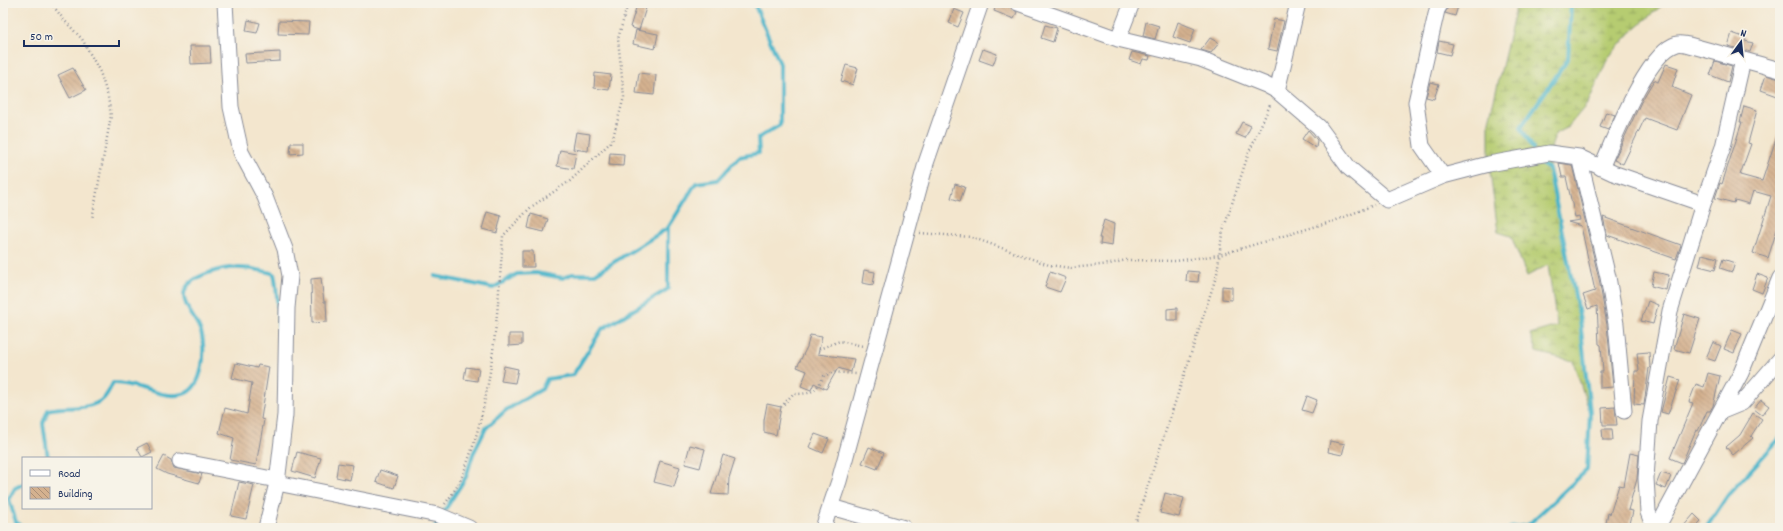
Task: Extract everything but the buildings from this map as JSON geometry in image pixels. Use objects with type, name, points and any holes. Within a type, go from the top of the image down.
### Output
[{"type":"street","points":[[225,3],[231,107],[241,152],[265,197],[285,249],[290,276],[287,308],[285,415],[277,481],[266,528]]},
{"type":"street","points":[[823,528],[831,507],[876,349],[926,163],[980,3]]},
{"type":"street","points":[[1018,3],[1118,39],[1200,59],[1251,78],[1276,91],[1319,127],[1349,168],[1387,200],[1443,176],[1489,164],[1550,153],[1579,157],[1601,168],[1659,190],[1703,204]]},
{"type":"street","points":[[1118,39],[1132,3]]},
{"type":"street","points":[[1276,91],[1298,3]]},
{"type":"street","points":[[1441,3],[1437,10],[1416,102],[1422,146],[1443,176]]},
{"type":"street","points":[[1601,168],[1641,81],[1650,68],[1671,46],[1679,43],[1684,44],[1780,70]]},
{"type":"street","points":[[1654,528],[1648,512],[1646,478],[1650,421],[1670,311],[1703,204],[1723,147],[1743,60]]},
{"type":"street","points":[[1579,157],[1609,285],[1621,369],[1624,411]]},
{"type":"street","points":[[1657,528],[1741,373],[1780,278]]},
{"type":"street","points":[[1720,412],[1742,403],[1780,359]]},
{"type":"street","points":[[180,462],[438,515],[469,528]]},
{"type":"street","points":[[831,507],[904,528]]},
{"type":"path","points":[[51,3],[64,20],[82,39],[100,72],[108,97],[111,116],[92,219]]},
{"type":"path","points":[[438,515],[459,482],[478,431],[488,386],[499,290],[503,236],[531,208],[570,181],[612,141],[624,97],[618,39],[628,3]]},
{"type":"path","points":[[1134,528],[1217,274],[1222,234],[1249,152],[1276,91]]},
{"type":"path","points":[[907,232],[971,237],[1049,265],[1071,268],[1110,264],[1126,260],[1176,261],[1220,254],[1334,221],[1387,200]]},
{"type":"path","points":[[819,349],[840,340],[876,349]]},
{"type":"path","points":[[781,407],[793,394],[808,394],[816,389],[824,376],[834,372],[868,376]]},
{"type":"green space","points":[[1517,3],[1665,3],[1633,30],[1608,58],[1588,103],[1568,127],[1556,133],[1549,153],[1549,169],[1580,320],[1590,413],[1573,361],[1536,352],[1530,334],[1557,326],[1548,265],[1527,276],[1511,236],[1498,232],[1489,164],[1489,121]]},
{"type":"waterway","points":[[443,513],[466,477],[473,454],[486,428],[506,410],[542,389],[547,379],[573,375],[602,329],[668,289],[668,228],[696,183],[718,180],[739,157],[759,153],[758,138],[780,125],[780,64],[754,3]]},
{"type":"waterway","points":[[1533,149],[1521,127],[1568,59],[1571,3]]},
{"type":"waterway","points":[[1510,528],[1528,525],[1587,470],[1590,413],[1580,320],[1549,169],[1538,162]]},
{"type":"waterway","points":[[435,276],[493,288],[517,274],[536,273],[563,278],[572,274],[595,274],[668,228]]},
{"type":"waterway","points":[[48,457],[43,423],[48,410],[90,406],[104,398],[113,383],[131,385],[166,395],[183,394],[190,391],[195,384],[202,367],[203,339],[199,327],[184,299],[184,294],[192,281],[199,277],[208,273],[234,268],[253,269],[274,274],[280,336]]},
{"type":"waterway","points":[[1706,528],[1728,495],[1780,438]]},
{"type":"waterway","points":[[22,484],[15,488],[9,499],[16,522],[22,528]]},
{"type":"waterway","points":[[434,528],[440,519]]}]
